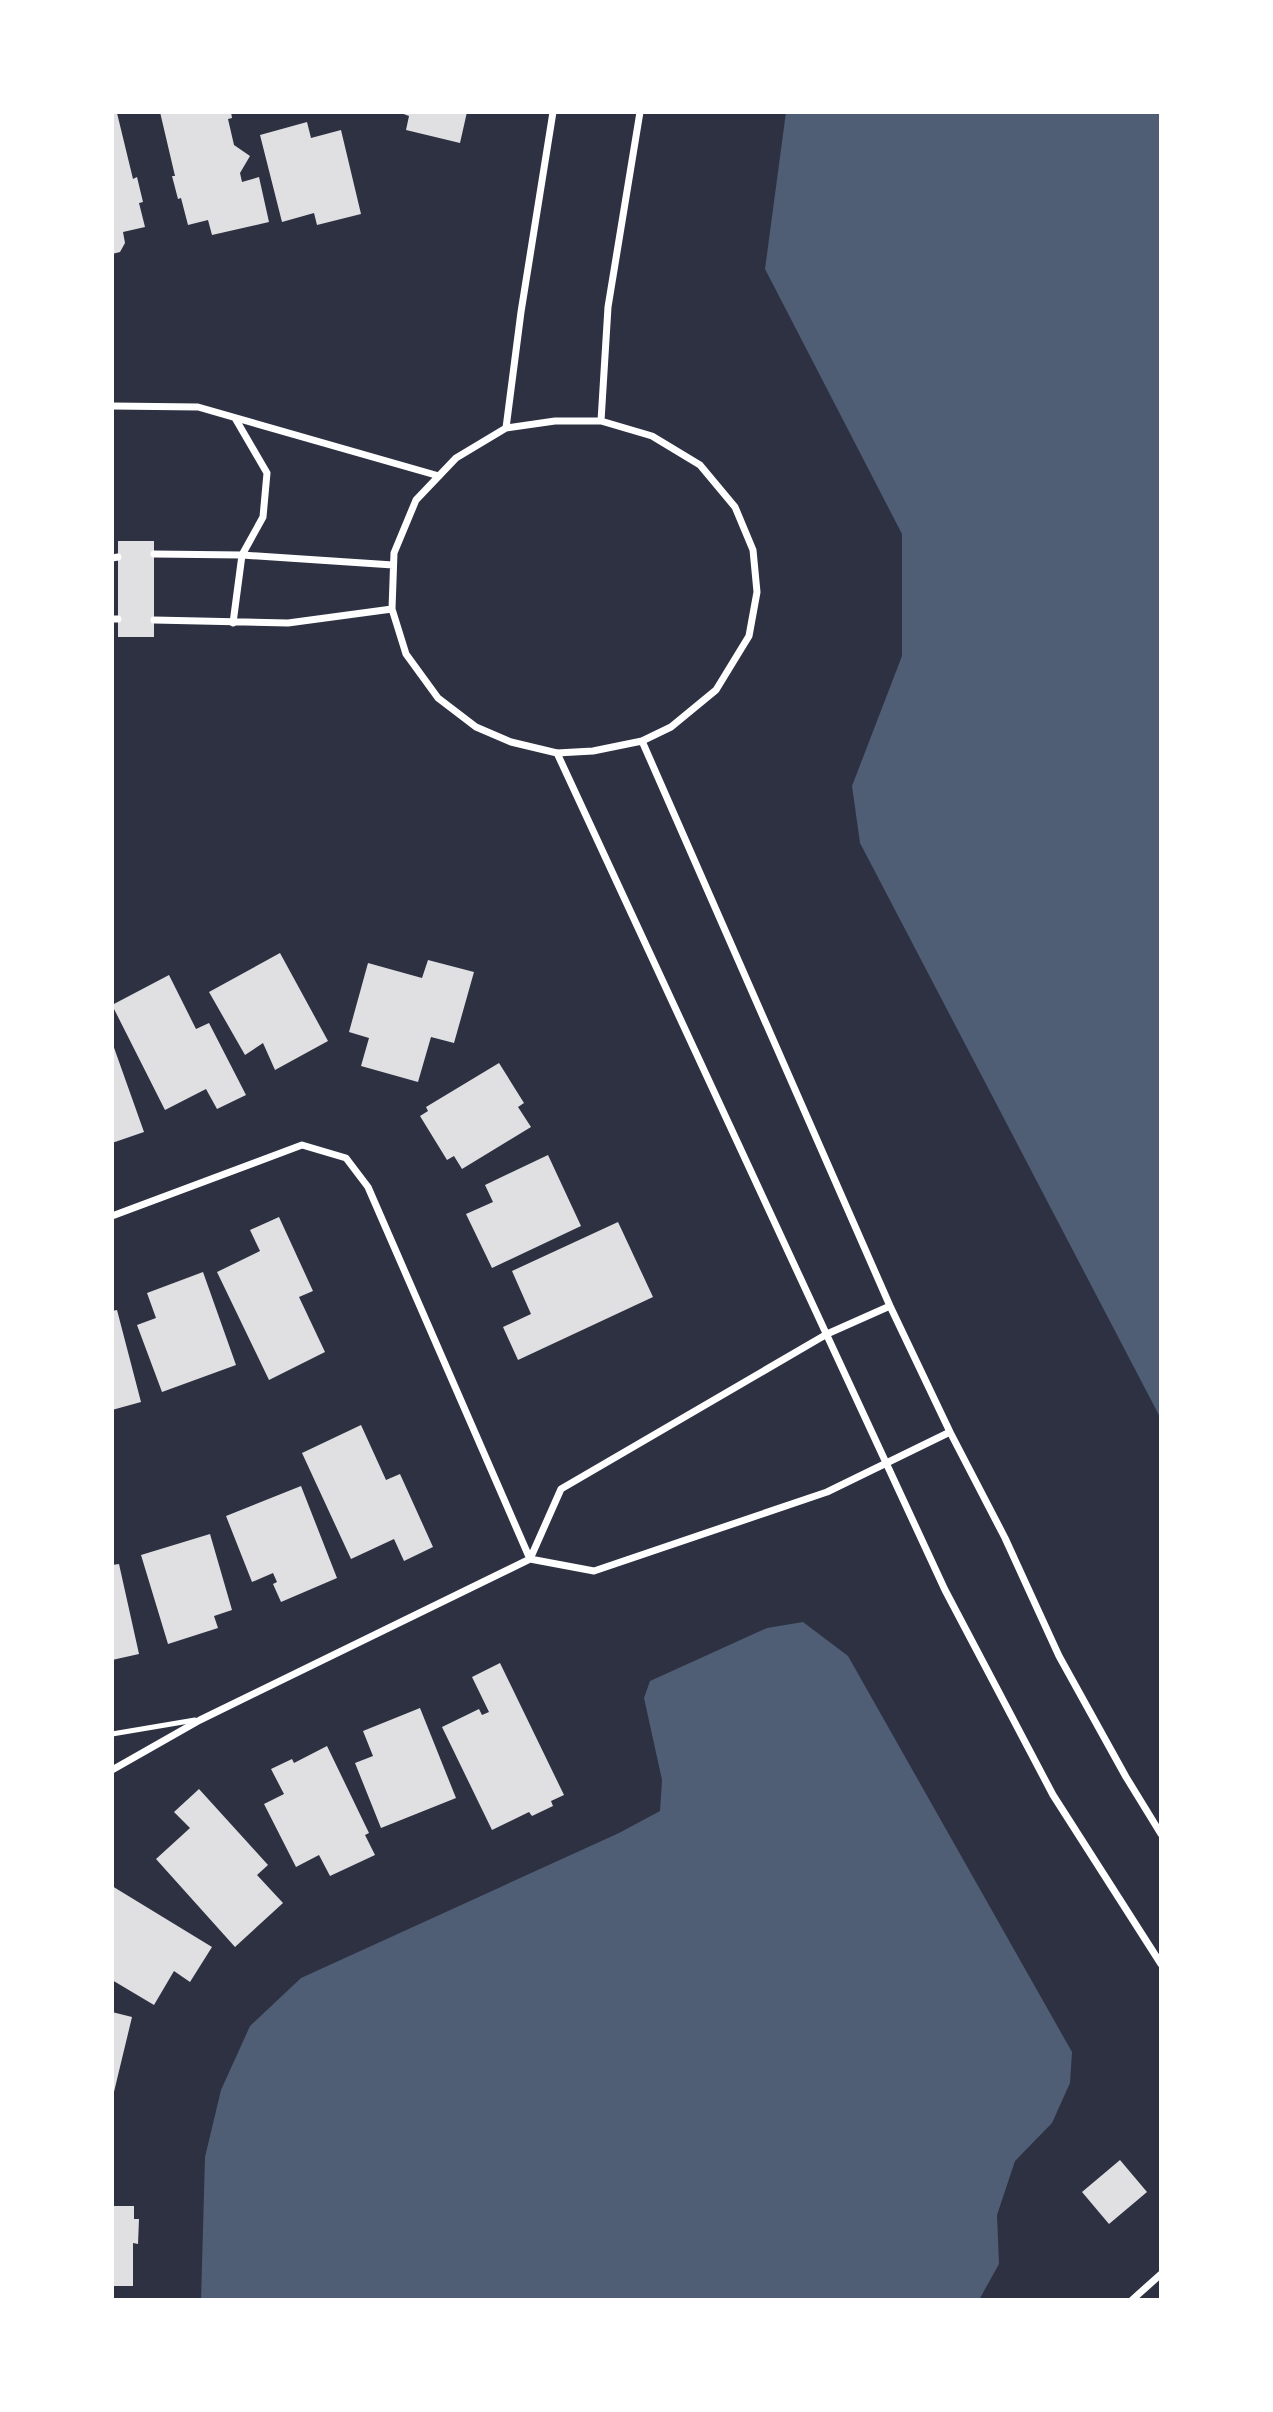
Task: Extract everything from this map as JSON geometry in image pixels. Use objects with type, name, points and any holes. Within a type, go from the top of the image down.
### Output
[{"type":"street","points":[[506,428],[521,312],[553,112]]},
{"type":"street","points":[[601,421],[608,307],[640,112]]},
{"type":"street","points":[[112,406],[198,407],[439,476]]},
{"type":"street","points":[[233,623],[242,555],[263,517],[267,473],[235,418]]},
{"type":"street","points":[[555,421],[601,421],[652,436],[700,465],[735,506],[752,550],[757,592],[748,636],[716,690],[671,727],[642,741],[593,751],[557,753],[511,742],[477,727],[438,698],[406,654],[392,609],[394,553],[416,500],[456,458],[506,428],[555,421]]},
{"type":"street","points":[[154,554],[242,555],[393,565]]},
{"type":"street","points":[[154,620],[288,623],[392,609]]},
{"type":"street","points":[[642,741],[890,1306],[950,1432],[1005,1538],[1059,1656],[1161,1834]]},
{"type":"street","points":[[557,753],[945,1590],[1054,1795],[1161,1964]]},
{"type":"street","points":[[112,1216],[302,1145],[346,1158],[368,1187],[530,1559]]},
{"type":"street","points":[[530,1559],[561,1489],[827,1334],[890,1306]]},
{"type":"street","points":[[112,1770],[200,1720],[530,1559],[594,1572],[827,1492],[950,1432]]},
{"type":"street","points":[[1132,2300],[1161,2274]]},
{"type":"lane","points":[[112,1734],[200,1720]]},
{"type":"water","points":[[786,112],[1161,112],[1161,1419],[860,843],[852,786],[902,656],[902,534],[765,269]]},
{"type":"water","points":[[803,1622],[848,1656],[1072,2052],[1070,2083],[1052,2123],[1015,2161],[997,2215],[999,2264],[979,2300],[201,2300],[205,2157],[221,2090],[250,2026],[301,1978],[619,1833],[660,1811],[662,1780],[644,1698],[650,1681],[767,1628]]},
{"type":"building","points":[[160,112],[231,112],[232,118],[228,119],[234,145],[250,156],[240,173],[242,182],[259,177],[269,222],[212,235],[208,220],[188,225],[172,176],[175,176]]},
{"type":"building","points":[[398,112],[467,112],[460,143],[406,130],[409,116]]},
{"type":"building","points":[[117,113],[133,179],[137,177],[143,202],[139,203],[145,227],[123,232],[125,243],[120,252],[112,254],[112,114]]},
{"type":"building","points":[[307,122],[311,138],[341,130],[361,214],[317,225],[314,213],[282,222],[260,135]]},
{"type":"building","points":[[118,541],[154,541],[154,637],[118,637]]},
{"type":"building","points":[[280,953],[328,1041],[275,1070],[263,1043],[245,1055],[209,992]]},
{"type":"building","points":[[428,960],[474,972],[454,1043],[431,1037],[418,1082],[361,1066],[369,1038],[349,1032],[368,963],[422,978]]},
{"type":"building","points":[[169,975],[196,1029],[209,1023],[246,1095],[217,1109],[206,1089],[165,1110],[112,1005]]},
{"type":"building","points":[[112,1042],[144,1132],[112,1143]]},
{"type":"building","points":[[499,1063],[524,1103],[518,1107],[531,1127],[462,1169],[454,1156],[447,1160],[420,1116],[428,1111],[426,1107]]},
{"type":"building","points":[[548,1155],[581,1226],[492,1268],[466,1214],[493,1202],[485,1185]]},
{"type":"building","points":[[279,1217],[313,1291],[299,1297],[325,1352],[269,1380],[217,1272],[260,1251],[250,1230]]},
{"type":"building","points":[[618,1222],[653,1297],[518,1360],[503,1327],[531,1314],[512,1271]]},
{"type":"building","points":[[203,1272],[236,1365],[162,1392],[137,1325],[156,1318],[147,1293]]},
{"type":"building","points":[[117,1310],[141,1402],[112,1410],[112,1311]]},
{"type":"building","points":[[361,1425],[386,1480],[400,1474],[433,1547],[404,1561],[394,1539],[351,1559],[302,1453]]},
{"type":"building","points":[[301,1486],[337,1578],[281,1602],[273,1584],[277,1582],[273,1573],[252,1582],[226,1516]]},
{"type":"building","points":[[210,1534],[232,1610],[214,1616],[218,1628],[168,1644],[141,1555]]},
{"type":"building","points":[[119,1564],[139,1654],[112,1660],[112,1565]]},
{"type":"building","points":[[500,1663],[564,1795],[551,1801],[553,1806],[532,1816],[529,1812],[492,1830],[442,1727],[479,1709],[482,1715],[489,1712],[472,1677]]},
{"type":"building","points":[[420,1708],[456,1798],[381,1828],[355,1763],[373,1756],[363,1731]]},
{"type":"building","points":[[327,1746],[369,1833],[365,1835],[375,1855],[330,1876],[319,1855],[296,1867],[264,1804],[284,1794],[271,1769],[292,1759],[294,1763]]},
{"type":"building","points":[[199,1789],[268,1865],[257,1875],[283,1903],[235,1947],[156,1859],[190,1828],[174,1812]]},
{"type":"building","points":[[112,1886],[212,1947],[190,1982],[174,1971],[154,2005],[112,1980]]},
{"type":"building","points":[[112,2012],[132,2017],[113,2096],[112,2096]]},
{"type":"building","points":[[1120,2160],[1147,2192],[1109,2224],[1082,2192]]},
{"type":"building","points":[[112,2206],[134,2206],[134,2219],[139,2219],[138,2244],[133,2243],[133,2286],[112,2286]]}]
